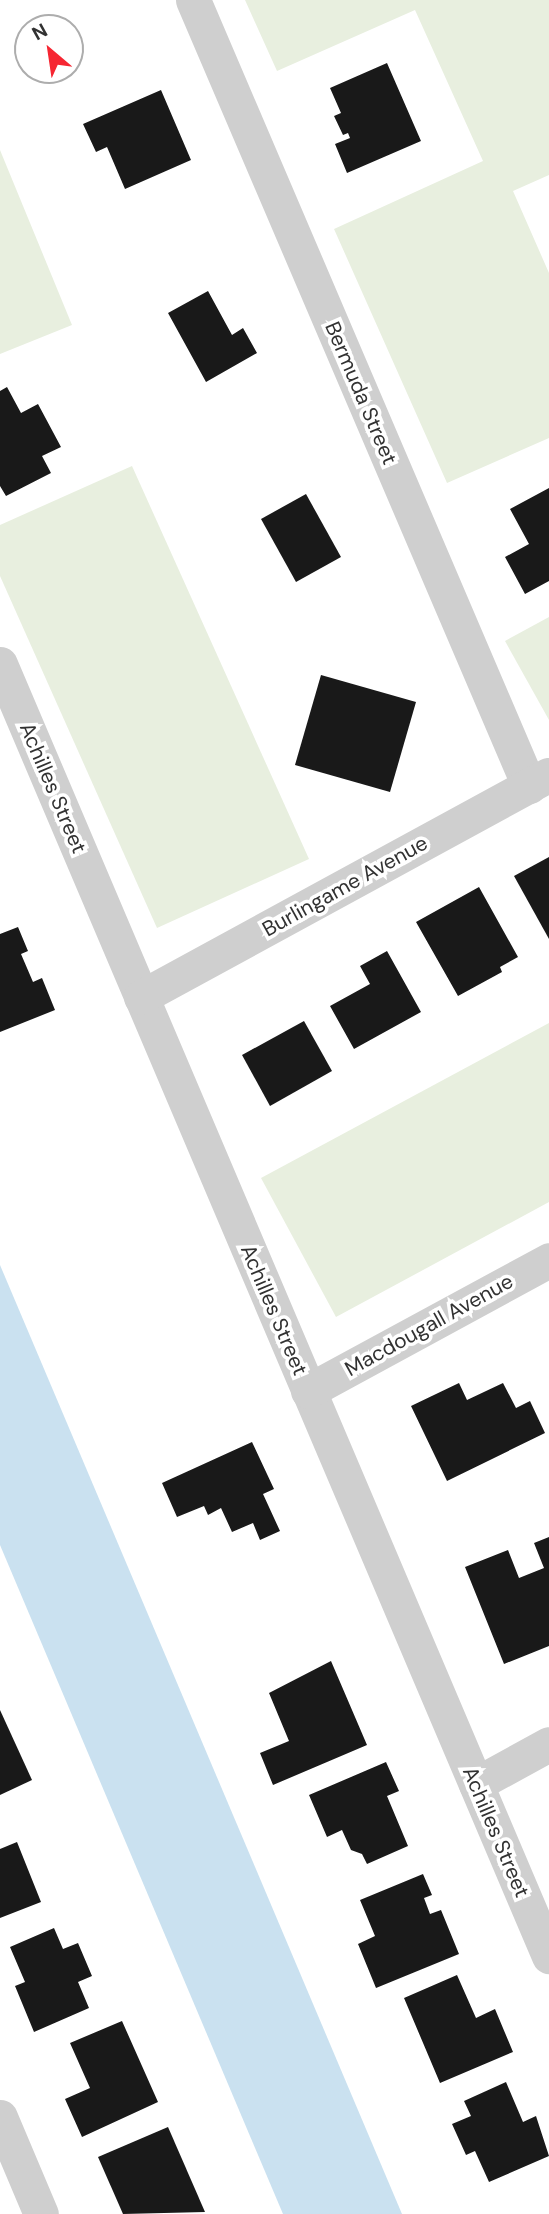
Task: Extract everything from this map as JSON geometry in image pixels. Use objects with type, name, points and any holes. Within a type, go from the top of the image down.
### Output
[{"type":"street","name":"Bermuda Street","points":[[193,0],[539,780]]},
{"type":"street","name":"Achilles Street","points":[[0,664],[549,1956]]},
{"type":"street","name":"Burlingame Avenue","points":[[141,997],[539,780]]},
{"type":"street","name":"Macdougall Avenue","points":[[308,1391],[549,1260]]},
{"type":"street","points":[[476,1784],[549,1744]]},
{"type":"street","points":[[0,2117],[41,2214]]},
{"type":"green space","points":[[245,0],[549,0],[549,175],[513,191],[549,273],[549,438],[447,483],[334,229],[483,161],[415,10],[277,71]]},
{"type":"green space","points":[[0,150],[72,325],[0,354]]},
{"type":"green space","points":[[132,466],[309,859],[157,928],[0,576],[0,525]]},
{"type":"green space","points":[[549,617],[549,720],[505,641]]},
{"type":"green space","points":[[549,1023],[549,1202],[336,1317],[261,1178]]},
{"type":"water","points":[[0,1265],[402,2214],[283,2214],[0,1545]]},
{"type":"building","points":[[387,63],[421,141],[347,173],[335,144],[350,138],[348,133],[343,135],[334,116],[341,113],[330,88]]},
{"type":"building","points":[[161,90],[191,160],[125,189],[107,147],[96,152],[83,124]]},
{"type":"building","points":[[208,291],[232,335],[243,328],[257,353],[206,382],[168,313]]},
{"type":"building","points":[[7,387],[21,413],[38,404],[61,447],[42,456],[51,473],[6,496],[0,486],[0,391]]},
{"type":"building","points":[[549,488],[549,581],[525,594],[505,557],[529,544],[510,509]]},
{"type":"building","points":[[306,494],[341,557],[296,582],[261,519]]},
{"type":"building","points":[[321,675],[416,702],[390,792],[295,765]]},
{"type":"building","points":[[549,857],[549,939],[514,876]]},
{"type":"building","points":[[479,887],[518,957],[500,967],[502,972],[458,996],[416,922]]},
{"type":"building","points":[[18,927],[28,951],[21,954],[33,982],[42,978],[55,1010],[0,1032],[0,934]]},
{"type":"building","points":[[387,951],[421,1012],[354,1049],[330,1006],[370,984],[360,966]]},
{"type":"building","points":[[304,1021],[332,1071],[270,1106],[242,1055]]},
{"type":"building","points":[[459,1383],[467,1400],[503,1383],[516,1408],[530,1401],[545,1433],[447,1481],[411,1406]]},
{"type":"building","points":[[252,1442],[274,1489],[263,1494],[280,1531],[260,1540],[253,1523],[232,1532],[221,1508],[208,1515],[204,1506],[177,1517],[162,1483]]},
{"type":"building","points":[[549,1537],[549,1646],[504,1664],[465,1567],[508,1550],[519,1578],[544,1568],[534,1543]]},
{"type":"building","points":[[331,1661],[367,1745],[273,1785],[260,1753],[289,1741],[269,1693]]},
{"type":"building","points":[[0,1710],[32,1780],[0,1795]]},
{"type":"building","points":[[386,1762],[399,1791],[387,1796],[408,1846],[367,1864],[362,1854],[351,1850],[342,1830],[327,1837],[309,1795]]},
{"type":"building","points":[[17,1842],[41,1902],[0,1918],[0,1849]]},
{"type":"building","points":[[423,1874],[432,1895],[424,1898],[430,1914],[441,1910],[459,1954],[376,1988],[358,1944],[375,1936],[360,1900]]},
{"type":"building","points":[[54,1928],[63,1949],[78,1943],[92,1976],[78,1982],[89,2008],[34,2032],[15,1986],[25,1982],[10,1947]]},
{"type":"building","points":[[457,1975],[476,2018],[495,2009],[513,2052],[440,2083],[404,1998]]},
{"type":"building","points":[[122,2021],[158,2102],[82,2137],[65,2099],[90,2088],[70,2043]]},
{"type":"building","points":[[506,2082],[523,2122],[536,2116],[549,2156],[489,2182],[475,2151],[466,2155],[452,2124],[471,2116],[464,2101]]},
{"type":"building","points":[[168,2127],[205,2212],[123,2214],[98,2157]]}]
